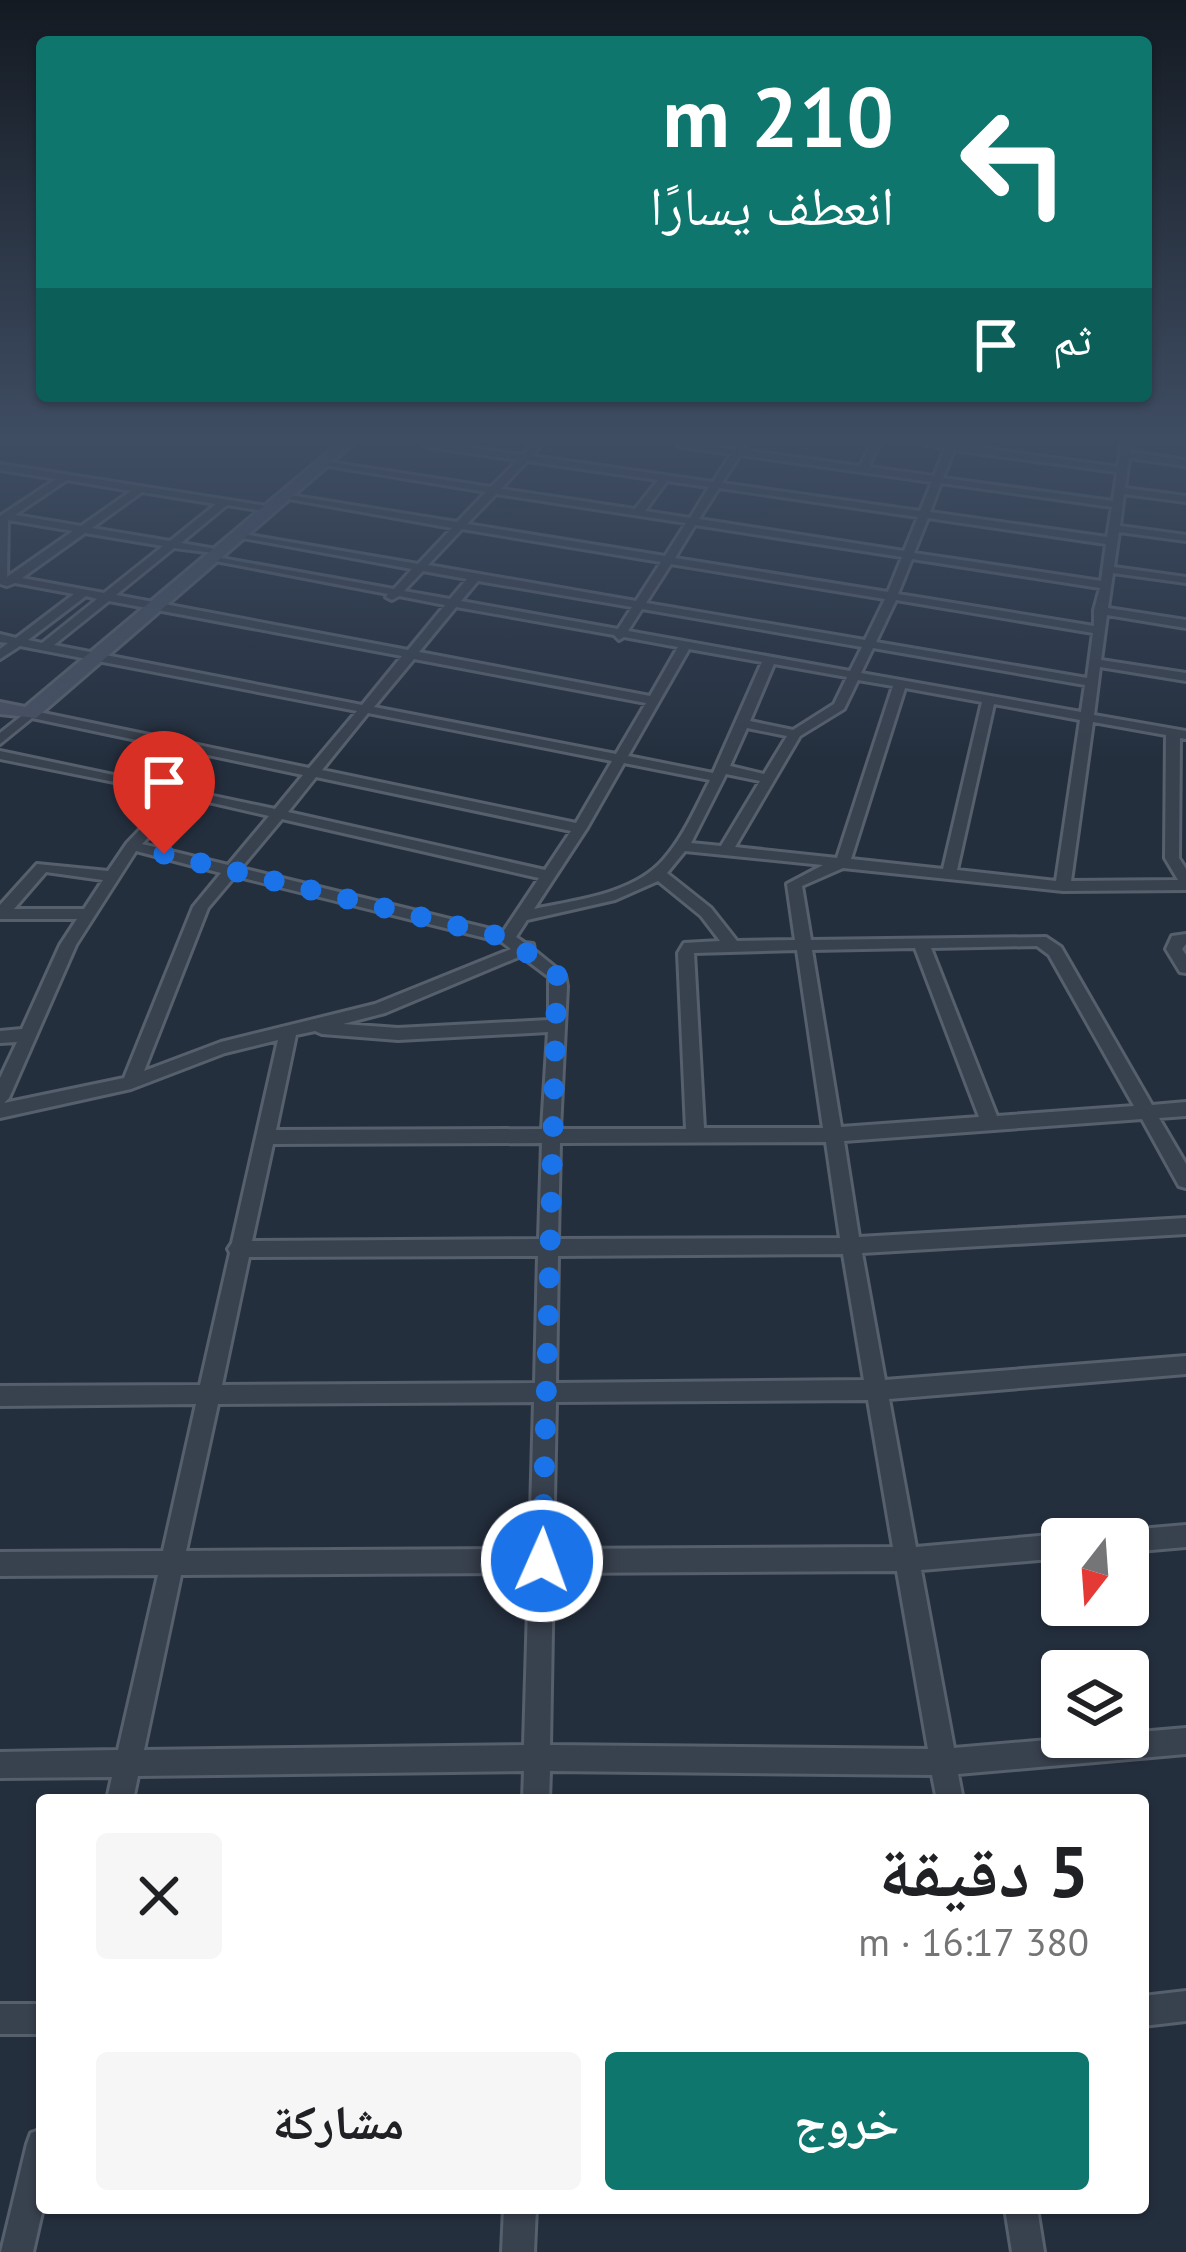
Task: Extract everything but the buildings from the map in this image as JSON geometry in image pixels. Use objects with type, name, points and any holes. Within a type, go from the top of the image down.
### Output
[{"type":"street","points":[[3,549],[3,582]]},
{"type":"street","points":[[3,582],[53,549]]},
{"type":"street","points":[[45,646],[166,549]]},
{"type":"street","points":[[190,549],[449,607],[1179,734],[1172,859],[1186,883],[1063,886],[680,846]]},
{"type":"street","points":[[0,740],[222,549]]},
{"type":"street","points":[[309,549],[1090,682]]},
{"type":"street","points":[[392,596],[437,549]]},
{"type":"street","points":[[586,549],[1098,630]]},
{"type":"street","points":[[619,636],[673,549]]},
{"type":"street","points":[[876,549],[1103,584]]},
{"type":"street","points":[[726,850],[795,734],[835,712],[911,549]]},
{"type":"street","points":[[1063,886],[1109,549]]},
{"type":"street","points":[[1168,577],[1169,549]]},
{"type":"street","points":[[1107,569],[1186,580]]},
{"type":"street","points":[[131,1083],[192,922],[229,871],[473,579]]},
{"type":"street","points":[[3,582],[652,700]]},
{"type":"street","points":[[0,655],[83,593]]},
{"type":"street","points":[[1100,610],[1186,624]]},
{"type":"street","points":[[0,638],[365,713],[621,759],[768,779]]},
{"type":"street","points":[[517,943],[523,916],[580,828],[684,647]]},
{"type":"street","points":[[950,692],[959,660]]},
{"type":"street","points":[[523,916],[586,902],[659,874],[680,846],[769,662]]},
{"type":"street","points":[[1094,662],[1186,677]]},
{"type":"street","points":[[843,862],[900,683]]},
{"type":"street","points":[[950,873],[989,700]]},
{"type":"street","points":[[0,708],[580,828]]},
{"type":"street","points":[[741,723],[795,734]]},
{"type":"street","points":[[0,754],[280,812],[550,877]]},
{"type":"street","points":[[0,1098],[25,1035],[85,914],[132,846],[184,792]]},
{"type":"street","points":[[132,846],[517,943],[557,975],[536,1794]]},
{"type":"street","points":[[843,862],[795,881],[850,1246],[949,1794]]},
{"type":"street","points":[[1,914],[43,867],[110,876]]},
{"type":"street","points":[[659,874],[706,912],[731,944]]},
{"type":"street","points":[[1,914],[85,914]]},
{"type":"street","points":[[1186,940],[1178,940],[1174,949],[1186,968]]},
{"type":"street","points":[[0,1111],[131,1083],[220,1048],[379,1009],[517,943]]},
{"type":"street","points":[[695,1134],[686,953],[705,943],[1051,945],[1186,1181]]},
{"type":"street","points":[[921,944],[990,1122]]},
{"type":"street","points":[[315,1027],[398,1034],[556,1027]]},
{"type":"street","points":[[121,1794],[288,1034]]},
{"type":"street","points":[[0,1037],[25,1035]]},
{"type":"street","points":[[268,1137],[833,1135],[1186,1108]]},
{"type":"street","points":[[238,1249],[850,1246],[1186,1226]]},
{"type":"street","points":[[0,1396],[876,1390],[1186,1365]]},
{"type":"street","points":[[1149,1539],[1186,1536]]},
{"type":"street","points":[[0,1564],[908,1559],[1041,1548]]},
{"type":"street","points":[[0,1765],[538,1758],[944,1762],[1186,1741]]},
{"type":"street","points":[[1149,2010],[1186,2006]]},
{"type":"street","points":[[0,2019],[36,2019]]},
{"type":"street","points":[[17,2252],[36,2170]]},
{"type":"street","points":[[518,2252],[520,2214]]},
{"type":"street","points":[[1022,2214],[1028,2252]]},
{"type":"route","points":[[164,854],[507,938],[557,975],[542,1561]]}]
